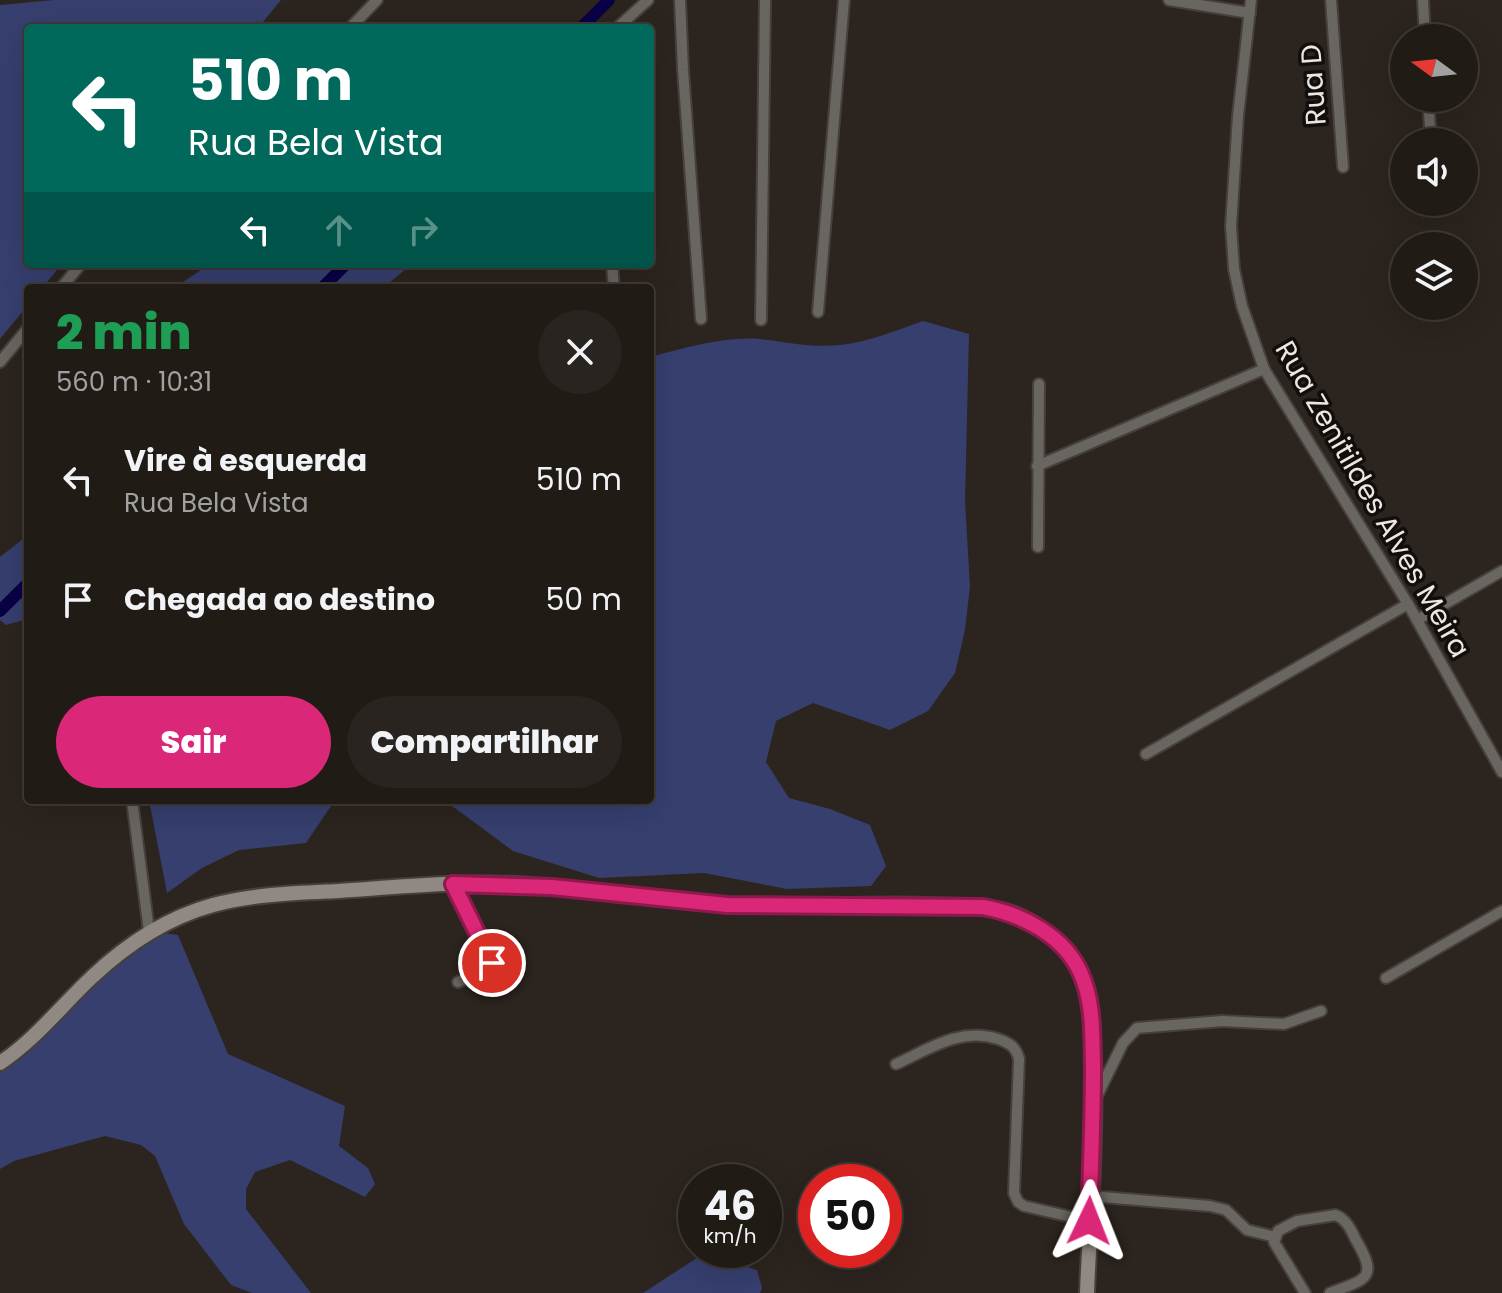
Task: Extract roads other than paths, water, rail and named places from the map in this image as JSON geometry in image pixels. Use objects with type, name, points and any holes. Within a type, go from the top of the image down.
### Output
[{"type":"main road","points":[[0,1063],[28,1043],[90,978],[149,931],[201,909],[240,900],[453,884],[552,887],[727,905],[983,907],[1015,914],[1061,946],[1082,976],[1092,1027],[1093,1103],[1087,1293]]},
{"type":"street","points":[[354,24],[377,0]]},
{"type":"street","points":[[621,24],[648,0]]},
{"type":"street","points":[[680,0],[701,319]]},
{"type":"street","points":[[761,320],[765,0]]},
{"type":"street","points":[[818,312],[844,0]]},
{"type":"street","points":[[1169,0],[1250,13]]},
{"type":"street","name":"Rua Zenitildes Alves Meira","points":[[1251,0],[1238,116],[1231,226],[1234,269],[1242,306],[1264,369],[1408,604],[1502,772]]},
{"type":"street","name":"Rua D","points":[[1331,0],[1343,167]]},
{"type":"street","points":[[1423,0],[1424,24]]},
{"type":"street","points":[[64,284],[78,268]]},
{"type":"street","points":[[0,362],[24,333]]},
{"type":"street","points":[[1037,466],[1264,369]]},
{"type":"street","points":[[1038,547],[1039,384]]},
{"type":"street","points":[[1417,620],[1502,571]]},
{"type":"street","points":[[1146,754],[1408,604]]},
{"type":"street","points":[[133,804],[149,931]]},
{"type":"street","points":[[453,884],[490,959],[490,968],[458,982]]},
{"type":"street","points":[[1386,978],[1502,911]]},
{"type":"street","points":[[1093,1103],[1123,1043],[1137,1028],[1222,1021],[1284,1024],[1321,1011]]},
{"type":"street","points":[[896,1064],[967,1034],[994,1038],[1011,1045],[1019,1059],[1014,1193],[1024,1206],[1089,1221]]},
{"type":"street","points":[[1090,1196],[1210,1206],[1226,1210],[1247,1230],[1276,1237]]},
{"type":"street","points":[[1305,1293],[1274,1242],[1278,1231],[1297,1221],[1336,1215],[1346,1222],[1368,1261],[1369,1271],[1361,1281],[1330,1293]]},
{"type":"waterway","points":[[585,24],[609,0]]},
{"type":"waterway","points":[[326,284],[342,268]]},
{"type":"waterway","points":[[0,611],[24,587]]}]
